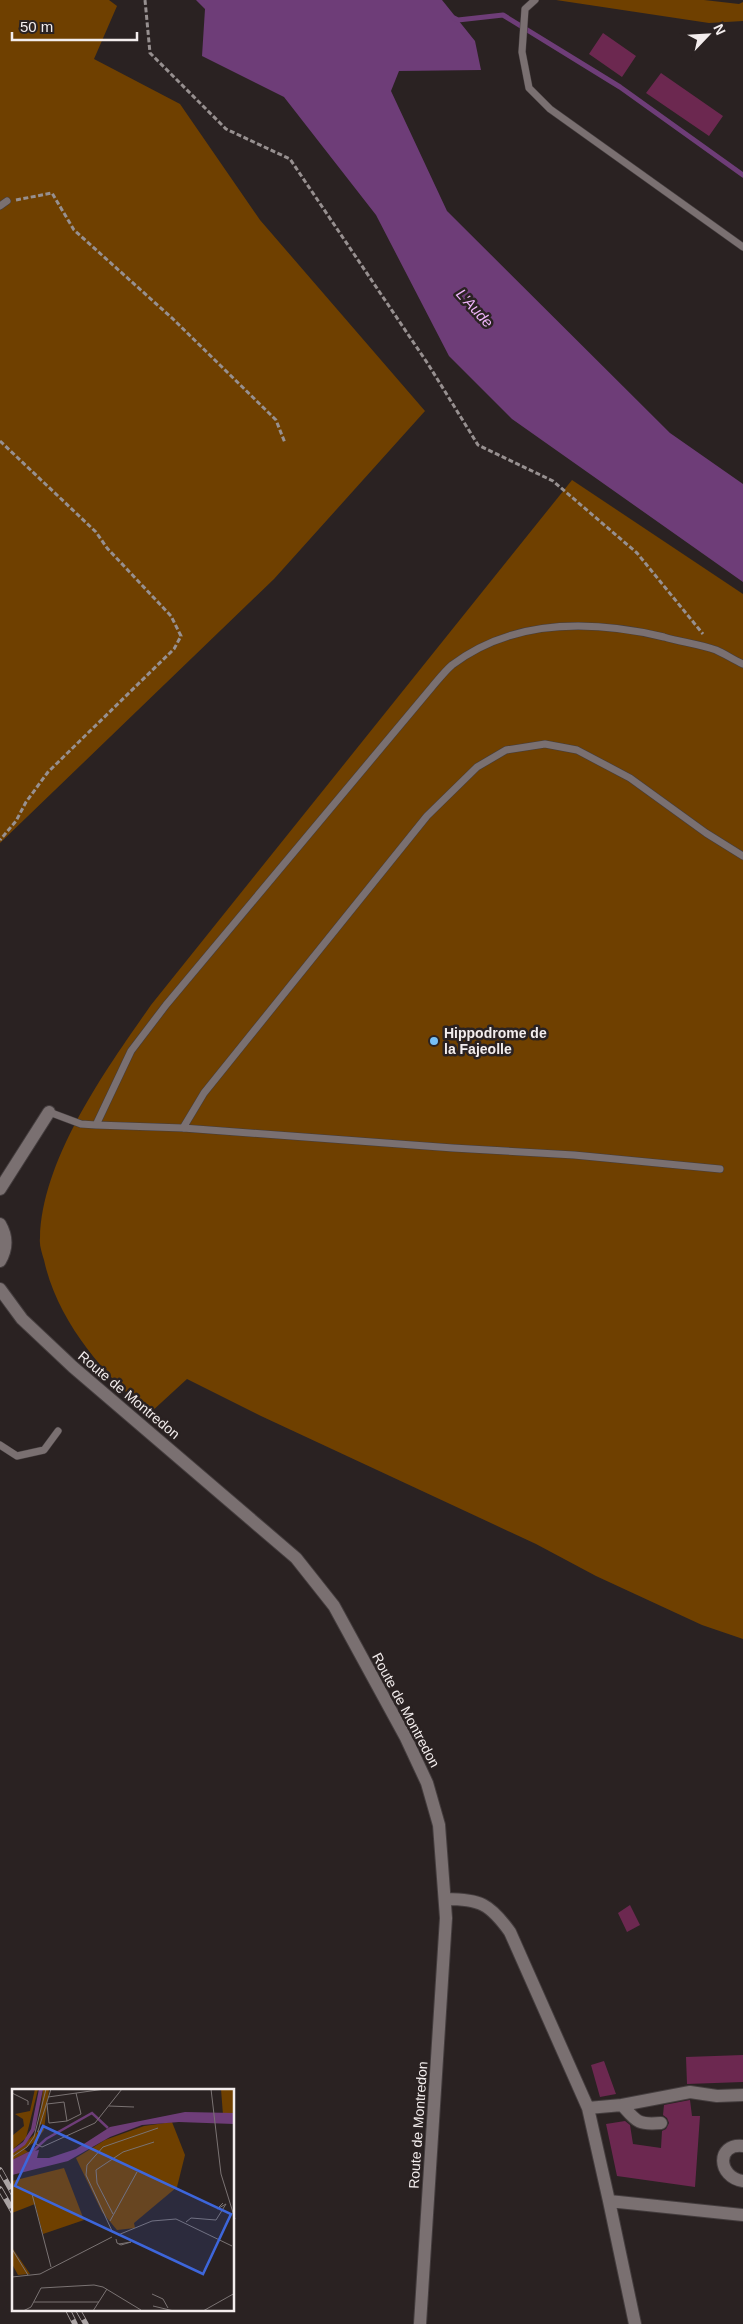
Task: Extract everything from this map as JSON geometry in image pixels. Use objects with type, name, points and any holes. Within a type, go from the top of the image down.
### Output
[{"type":"street","points":[[0,1189],[48,1112]]},
{"type":"street","points":[[0,1224],[6,1242],[4,1255],[0,1261]]},
{"type":"street","name":"Route de Montredon","points":[[0,1289],[22,1319],[73,1367],[296,1558],[334,1606],[406,1738],[427,1783],[439,1825],[446,1899],[420,2324]]},
{"type":"street","points":[[446,1899],[469,1899],[484,1904],[498,1916],[510,1932],[588,2108],[635,2324]]},
{"type":"street","points":[[588,2108],[622,2105],[690,2092],[717,2096],[743,2095]]},
{"type":"street","points":[[622,2105],[635,2119],[643,2124],[661,2123]]},
{"type":"street","points":[[743,2146],[735,2145],[728,2149],[722,2164],[726,2172],[736,2180],[743,2181]]},
{"type":"street","points":[[609,2201],[743,2215]]},
{"type":"lane","points":[[535,0],[525,9],[522,52],[529,88],[550,109],[743,247]]},
{"type":"lane","points":[[0,206],[7,201]]},
{"type":"lane","points":[[96,1125],[132,1051],[166,1005],[451,666],[480,647],[507,635],[560,625],[633,630],[716,650],[743,664]]},
{"type":"lane","points":[[183,1128],[204,1093],[427,816],[477,767],[506,750],[545,744],[577,750],[630,778],[706,833],[743,856]]},
{"type":"lane","points":[[48,1112],[81,1124],[183,1128],[444,1147],[574,1154],[720,1169]]},
{"type":"lane","points":[[0,1445],[17,1456],[44,1450],[58,1431]]},
{"type":"path","points":[[145,0],[150,53],[226,129],[290,159],[428,364],[478,445],[553,481],[637,553],[716,650]]},
{"type":"path","points":[[7,201],[52,193],[74,230],[172,318],[276,420],[286,443]]},
{"type":"path","points":[[0,440],[96,532],[108,548],[171,616],[181,636],[174,649],[48,772],[26,802],[16,822],[0,840]]},
{"type":"shaded area","points":[[0,0],[109,0],[117,6],[94,59],[180,104],[260,220],[425,411],[274,579],[0,843]]},
{"type":"shaded area","points":[[556,0],[704,0],[739,4],[743,2],[743,21],[709,23]]},
{"type":"shaded area","name":"Hippodrome de la Fajeolle","points":[[572,480],[743,594],[743,1639],[702,1625],[596,1576],[536,1544],[261,1416],[187,1379],[150,1413],[115,1382],[84,1345],[59,1304],[50,1282],[40,1246],[44,1208],[52,1177],[64,1146],[97,1085],[151,1005]]},
{"type":"water","name":"L'Aude","points":[[196,0],[442,0],[475,41],[481,70],[399,71],[391,91],[447,211],[670,433],[743,484],[743,582],[512,419],[449,356],[376,215],[284,97],[202,56],[205,9]]},
{"type":"building","points":[[603,33],[636,56],[622,77],[589,54]]},
{"type":"building","points":[[661,73],[723,116],[709,136],[646,93]]},
{"type":"building","points":[[630,1905],[640,1925],[627,1932],[618,1913]]},
{"type":"building","points":[[743,2055],[743,2082],[687,2084],[686,2057]]},
{"type":"building","points":[[604,2061],[616,2094],[600,2097],[591,2065]]},
{"type":"building","points":[[690,2100],[692,2116],[700,2116],[695,2187],[617,2176],[606,2124],[625,2121],[630,2125],[633,2144],[661,2148],[662,2131],[666,2129],[669,2123],[663,2115],[664,2105]]},
{"type":"waterway","points":[[454,18],[458,20],[503,15],[620,87],[743,175]]},
{"type":"railway","points":[[0,2170],[12,2191]]},
{"type":"railway","points":[[0,2189],[12,2210]]},
{"type":"railway","points":[[69,2312],[75,2324]]},
{"type":"railway","points":[[79,2312],[86,2324]]},
{"type":"place","name":"Hippodrome de la Fajeolle","points":[[434,1041]]}]
